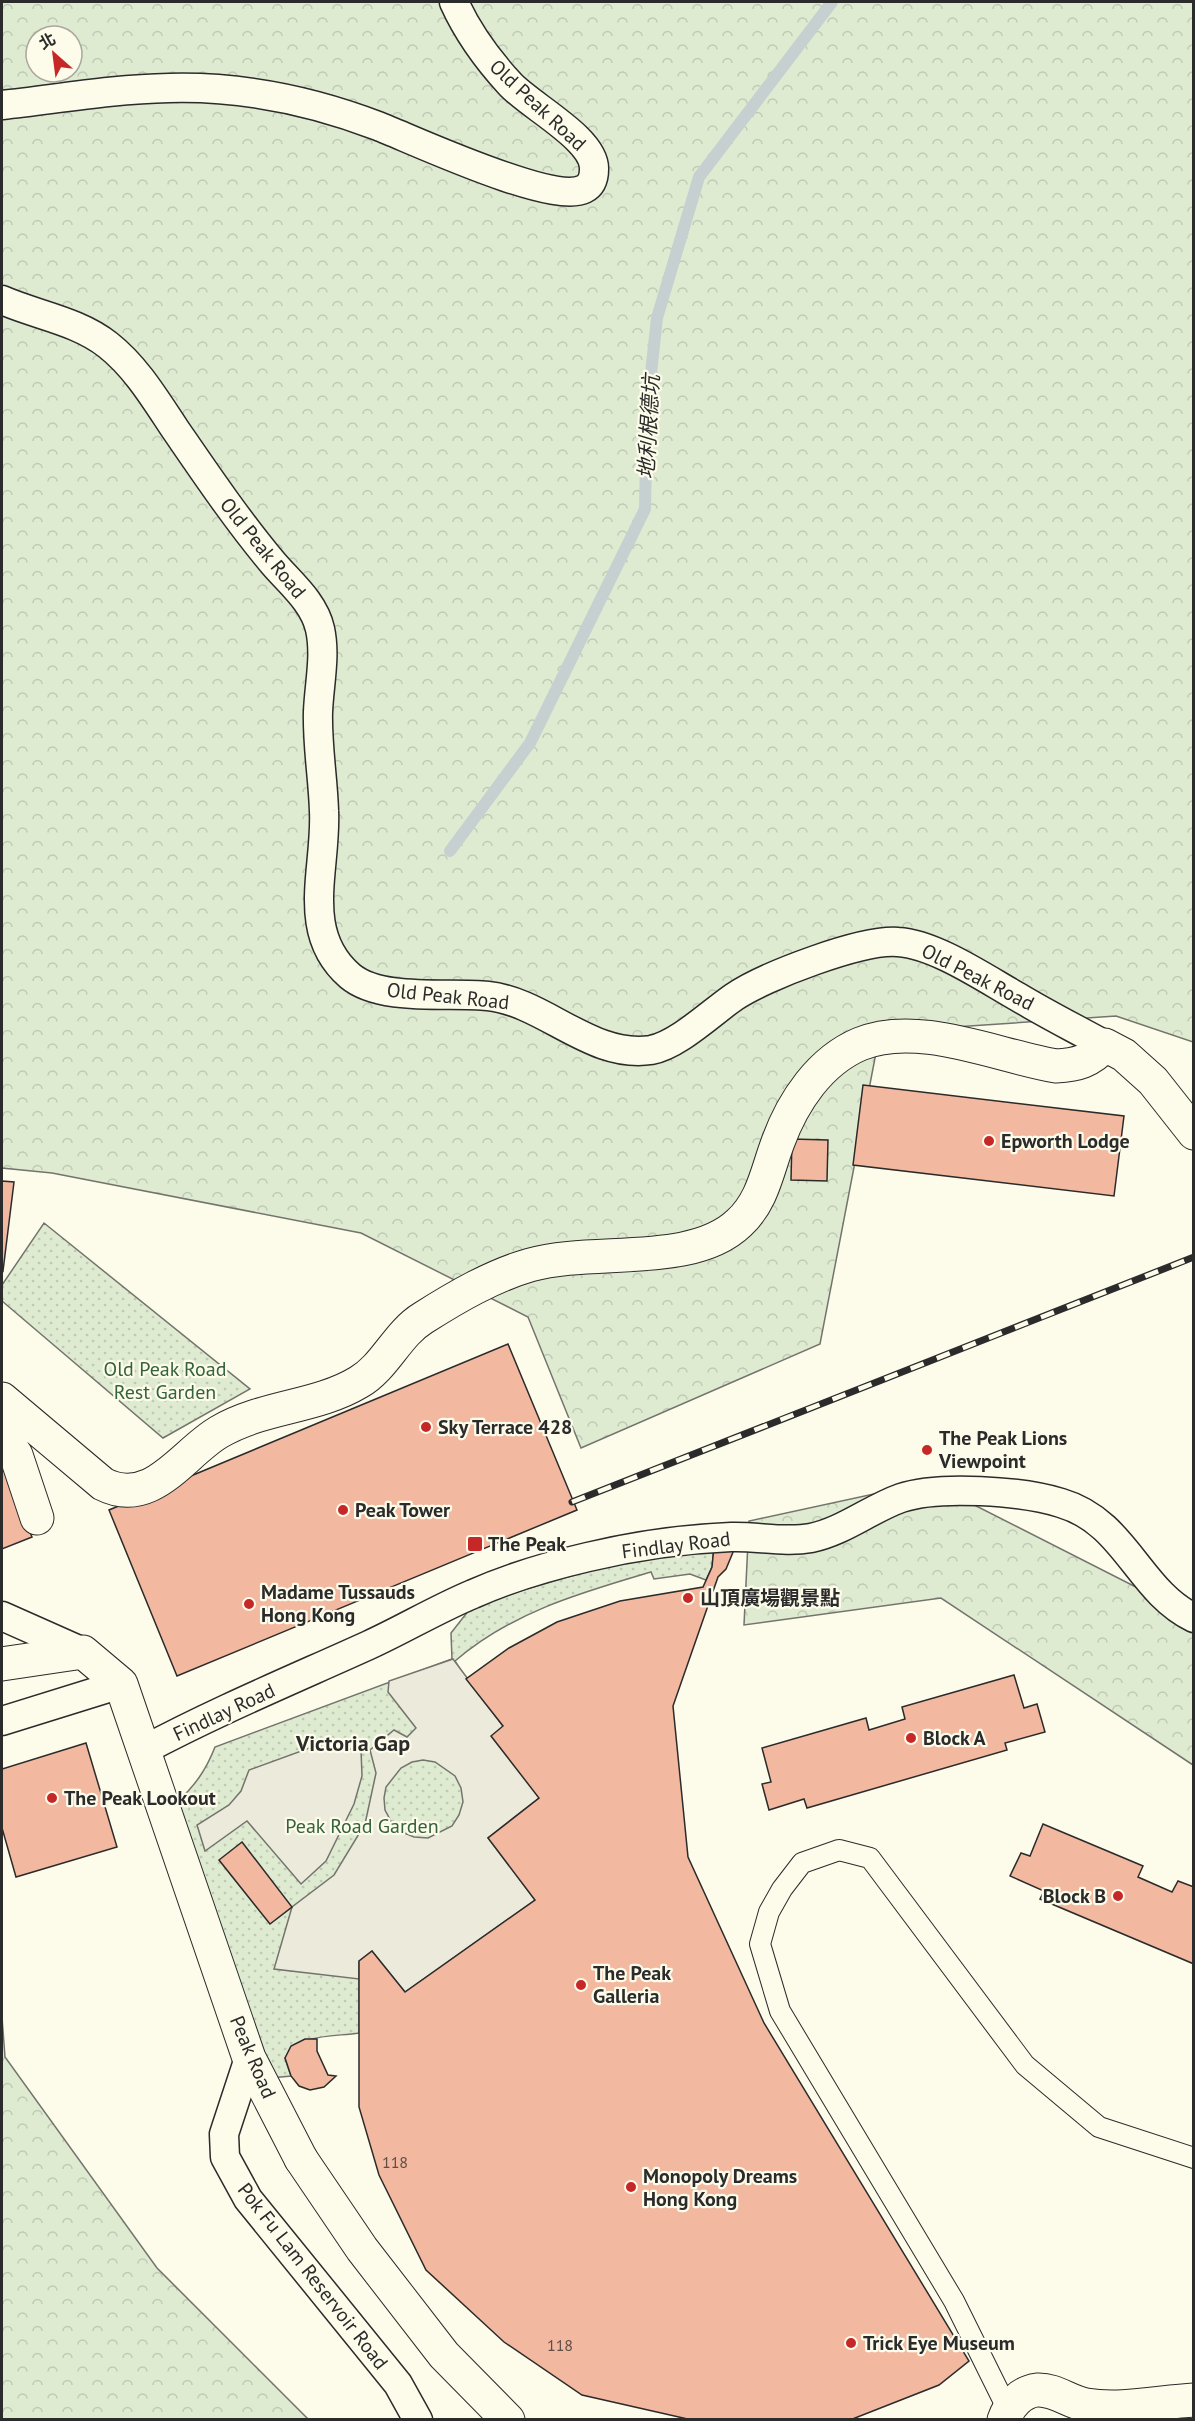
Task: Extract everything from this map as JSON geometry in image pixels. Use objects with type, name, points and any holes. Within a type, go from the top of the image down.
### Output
[{"type":"street","name":"Old Peak Road","points":[[2,105],[148,89],[201,88],[251,92],[328,108],[404,136],[466,164],[516,180],[560,189],[584,189],[591,183],[594,171],[588,151],[576,138],[522,95],[498,70],[471,34],[454,2]]},
{"type":"street","name":"Old Peak Road","points":[[2,300],[88,332],[123,358],[238,520],[314,613],[322,643],[318,718],[324,824],[317,886],[318,908],[330,949],[351,976],[382,990],[502,998],[534,1009],[594,1041],[623,1048],[646,1050],[665,1045],[758,983],[820,959],[880,943],[899,942],[916,945],[971,970],[1106,1044]]},
{"type":"street","points":[[2,1399],[103,1484],[120,1490],[147,1487],[169,1474],[204,1442],[236,1422],[260,1413],[334,1394],[359,1382],[371,1373],[418,1321],[496,1278],[545,1262],[588,1256],[686,1249],[720,1238],[738,1224],[756,1202],[778,1141],[807,1087],[834,1059],[863,1043],[890,1036],[918,1036],[1056,1066],[1074,1065],[1087,1060],[1106,1044],[1124,1055],[1153,1081],[1194,1133]]},
{"type":"street","points":[[2,1434],[16,1455],[37,1518]]},
{"type":"street","name":"Findlay Road","points":[[144,1750],[474,1593],[543,1569],[590,1557],[685,1540],[752,1537],[808,1539],[842,1528],[902,1498],[926,1493],[965,1491],[1030,1497],[1061,1503],[1079,1510],[1106,1527],[1166,1598],[1194,1618]]},
{"type":"street","points":[[2,1616],[83,1652],[121,1684]]},
{"type":"street","points":[[2,1664],[83,1652]]},
{"type":"street","points":[[2,1721],[121,1684]]},
{"type":"street","name":"Peak Road","points":[[121,1684],[249,2058],[301,2159],[362,2249],[444,2355],[508,2420]]},
{"type":"street","name":"Pok Fu Lam Reservoir Road","points":[[249,2058],[224,2134],[225,2157],[248,2199],[398,2384],[418,2420]]},
{"type":"street","points":[[1006,2414],[1020,2397],[1036,2390],[1054,2392],[1070,2400],[1101,2407],[1194,2400]]},
{"type":"lane","points":[[1006,2414],[954,2301],[780,2011],[759,1944],[769,1912],[782,1889],[802,1863],[830,1853],[839,1850],[870,1858],[1025,2065],[1099,2127],[1194,2158]]},
{"type":"green space","points":[[2,2],[1193,2],[1193,1042],[1116,1016],[880,1032],[820,1344],[581,1448],[528,1317],[361,1233],[52,1173],[2,1168]]},
{"type":"green space","name":"Old Peak Road Rest Garden","points":[[44,1223],[250,1389],[163,1438],[2,1301],[2,1285]]},
{"type":"green space","points":[[929,1482],[1193,1616],[1193,1765],[941,1598],[744,1625],[749,1521]]},
{"type":"green space","name":"Peak Road Garden","points":[[714,1546],[712,1567],[706,1580],[690,1574],[654,1579],[651,1572],[573,1596],[500,1629],[455,1661],[539,1798],[488,1838],[535,1900],[371,1951],[359,1961],[359,2033],[318,2038],[299,2044],[285,2058],[291,2076],[270,2078],[176,1803],[199,1777],[215,1747],[452,1659],[451,1633],[469,1610],[499,1597],[630,1559]]},
{"type":"green space","points":[[2,2017],[5,2057],[157,2268],[308,2419],[2,2419]]},
{"type":"shaded area","points":[[453,1659],[503,1726],[539,1798],[488,1838],[535,1900],[405,1992],[372,1951],[359,1961],[359,1979],[274,1969],[292,1907],[334,1875],[365,1824],[376,1773],[370,1750],[394,1730],[407,1737],[416,1728],[388,1692],[389,1681]],"holes":[[[423,1760],[435,1762],[455,1776],[461,1788],[463,1802],[452,1826],[428,1838],[414,1837],[402,1832],[392,1823],[385,1810],[386,1787],[401,1768],[412,1762]]]},
{"type":"shaded area","points":[[315,1746],[361,1750],[362,1776],[354,1804],[326,1861],[301,1884],[247,1821],[205,1851],[197,1825],[229,1805],[241,1791],[249,1770]]},
{"type":"building","name":"Epworth Lodge","points":[[863,1085],[1124,1116],[1114,1196],[853,1165]]},
{"type":"building","points":[[792,1139],[828,1140],[827,1181],[791,1180]]},
{"type":"building","points":[[2,1181],[14,1182],[3,1271],[2,1270]]},
{"type":"building","name":"Peak Tower","points":[[508,1344],[577,1510],[177,1676],[109,1510]]},
{"type":"building","points":[[5,1468],[32,1537],[2,1549],[2,1470]]},
{"type":"building","name":"The Peak Galleria","points":[[736,1545],[726,1569],[718,1577],[673,1706],[688,1857],[764,2023],[969,2361],[939,2385],[850,2420],[692,2420],[582,2395],[504,2342],[426,2270],[379,2175],[359,2107],[359,1961],[372,1951],[405,1992],[535,1900],[488,1838],[539,1798],[491,1736],[503,1726],[466,1679],[509,1648],[557,1622],[620,1601],[703,1587],[712,1567],[714,1546]]},
{"type":"building","name":"Block A","points":[[1014,1675],[1024,1708],[1037,1704],[1045,1732],[1005,1743],[1007,1750],[807,1808],[804,1799],[769,1810],[762,1784],[771,1782],[762,1748],[866,1718],[869,1730],[905,1719],[902,1707]]},
{"type":"building","name":"The Peak Lookout","points":[[86,1743],[117,1847],[16,1877],[2,1828],[2,1769]]},
{"type":"building","name":"Block B","points":[[1043,1824],[1143,1866],[1138,1877],[1172,1892],[1178,1881],[1194,1887],[1194,1964],[1040,1899],[1044,1891],[1010,1876],[1021,1853],[1030,1856]]},
{"type":"building","points":[[242,1842],[292,1907],[270,1924],[219,1860]]},
{"type":"building","points":[[305,2039],[317,2039],[317,2051],[328,2075],[336,2076],[324,2087],[310,2090],[299,2086],[291,2076],[285,2058],[291,2046]]},
{"type":"waterway","name":"地利根德坑","points":[[450,851],[530,743],[645,509],[647,410],[657,318],[699,177],[832,2]]},
{"type":"railway","points":[[572,1502],[1194,1257]]},
{"type":"place","name":"Epworth Lodge","points":[[989,1141]]},
{"type":"place","name":"Sky Terrace 428","points":[[426,1427]]},
{"type":"place","name":"The Peak Lions Viewpoint","points":[[927,1450]]},
{"type":"place","name":"Peak Tower","points":[[343,1510]]},
{"type":"place","name":"The Peak","points":[[475,1544]]},
{"type":"place","name":"山頂廣場觀景點","points":[[688,1598]]},
{"type":"place","name":"Madame Tussauds Hong Kong","points":[[249,1604]]},
{"type":"place","name":"Block A","points":[[911,1738]]},
{"type":"place","name":"The Peak Lookout","points":[[52,1798]]},
{"type":"place","name":"Block B","points":[[1118,1896]]},
{"type":"place","name":"The Peak Galleria","points":[[581,1985]]},
{"type":"place","name":"Monopoly Dreams Hong Kong","points":[[631,2187]]},
{"type":"place","name":"Trick Eye Museum","points":[[851,2343]]},
{"type":"district","name":"Victoria Gap","points":[[353,1743]]}]
